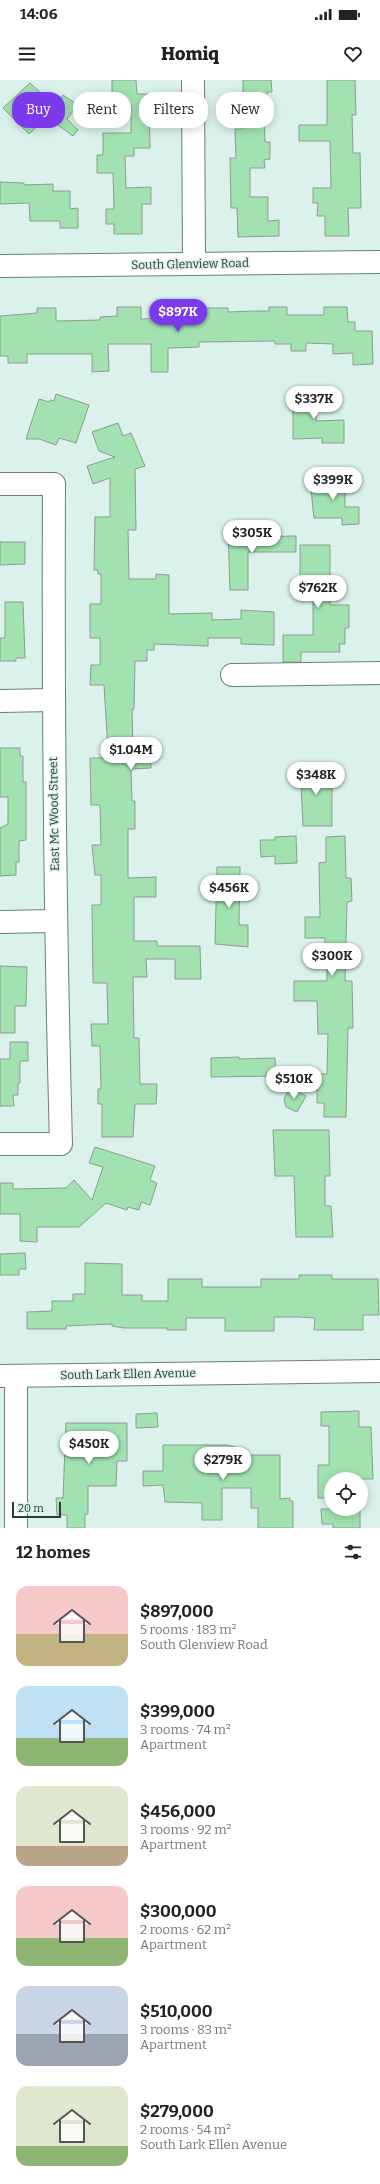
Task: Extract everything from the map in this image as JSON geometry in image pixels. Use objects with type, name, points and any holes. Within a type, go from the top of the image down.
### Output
[{"type":"street","points":[[193,80],[194,264]]},
{"type":"street","name":"South Glenview Road","points":[[0,266],[380,262]]},
{"type":"street","name":"East Mc Wood Street","points":[[0,484],[54,484],[53,700],[55,921],[61,1144],[0,1144]]},
{"type":"street","points":[[232,675],[380,673]]},
{"type":"street","points":[[0,701],[53,700]]},
{"type":"street","points":[[0,922],[55,921]]},
{"type":"street","name":"South Lark Ellen Avenue","points":[[8,1376],[380,1371]]},
{"type":"street","points":[[8,1376],[16,1528]]},
{"type":"building","points":[[112,80],[136,80],[137,94],[139,94],[139,128],[150,128],[150,148],[134,148],[134,156],[125,156],[126,188],[151,187],[151,204],[142,204],[142,234],[114,234],[114,224],[106,224],[106,209],[114,209],[113,173],[97,173],[97,155],[103,155],[103,133],[131,133],[131,92],[112,92]]},
{"type":"building","points":[[243,80],[271,80],[272,92],[243,92]]},
{"type":"building","points":[[327,80],[355,80],[356,115],[352,115],[353,153],[360,153],[361,208],[348,208],[349,236],[325,236],[325,216],[317,216],[318,203],[313,203],[313,188],[331,188],[330,141],[299,141],[299,125],[327,125]]},
{"type":"building","points":[[30,83],[40,92],[20,92]]},
{"type":"building","points":[[65,96],[73,102],[73,111],[67,119],[73,125],[73,128],[78,130],[73,136],[62,128],[65,128]]},
{"type":"building","points":[[12,100],[12,117],[3,108]]},
{"type":"building","points":[[23,128],[35,128],[29,134]]},
{"type":"building","points":[[264,128],[265,142],[270,142],[270,159],[264,160],[265,168],[250,168],[250,197],[268,197],[268,221],[279,220],[279,236],[238,237],[237,208],[231,208],[230,158],[236,158],[235,129]]},
{"type":"building","points":[[0,182],[24,183],[24,185],[53,184],[53,191],[70,191],[70,209],[78,208],[78,228],[60,228],[60,221],[30,221],[29,203],[0,204]]},
{"type":"building","points":[[117,307],[141,307],[141,319],[167,318],[167,315],[186,314],[185,308],[228,308],[228,312],[269,311],[269,307],[287,307],[287,315],[324,315],[324,307],[347,307],[348,322],[355,322],[355,331],[372,331],[373,364],[353,365],[353,353],[333,354],[333,344],[306,343],[306,351],[291,351],[291,344],[275,344],[275,341],[199,342],[199,347],[168,348],[168,372],[151,372],[151,344],[108,344],[109,371],[92,372],[92,354],[27,354],[27,363],[8,363],[8,356],[0,356],[0,316],[37,313],[37,308],[56,308],[56,321],[100,320],[100,317],[117,316]]},
{"type":"building","points":[[293,390],[316,390],[316,421],[344,420],[344,443],[322,443],[322,438],[293,439]]},
{"type":"building","points":[[56,394],[89,405],[76,443],[59,438],[56,445],[39,439],[26,439],[39,399],[49,402],[50,400],[54,401]]},
{"type":"building","points":[[118,423],[123,436],[131,433],[145,466],[135,469],[136,530],[128,530],[129,579],[156,579],[156,574],[169,575],[169,614],[212,613],[212,620],[241,619],[241,610],[274,612],[274,645],[241,644],[241,638],[208,638],[208,646],[154,644],[154,650],[147,650],[147,661],[135,661],[134,709],[132,709],[133,750],[150,750],[151,768],[131,769],[132,801],[135,801],[135,829],[128,829],[128,878],[156,877],[156,897],[134,897],[134,941],[157,941],[157,946],[200,946],[201,979],[175,979],[175,959],[146,959],[147,977],[133,977],[134,1038],[139,1038],[140,1084],[157,1084],[156,1104],[135,1104],[133,1137],[102,1137],[102,1104],[98,1104],[98,1089],[101,1089],[100,1046],[92,1046],[91,1024],[108,1024],[107,983],[93,983],[92,905],[101,905],[101,875],[95,875],[92,845],[101,845],[100,805],[91,805],[90,758],[106,758],[106,750],[108,750],[104,685],[90,685],[91,665],[100,665],[100,638],[90,638],[90,604],[101,604],[101,574],[98,574],[98,570],[94,570],[95,517],[110,517],[110,478],[93,484],[87,466],[115,457],[99,451],[92,432]]},
{"type":"building","points":[[345,478],[345,507],[359,507],[359,524],[342,525],[342,518],[314,518],[311,489],[315,485],[314,479]]},
{"type":"building","points":[[228,530],[247,530],[247,537],[296,536],[296,552],[248,552],[248,590],[230,590]]},
{"type":"building","points":[[0,542],[25,542],[25,564],[0,565]]},
{"type":"building","points":[[300,545],[330,545],[330,605],[349,605],[349,628],[345,628],[345,644],[339,644],[340,652],[301,652],[301,662],[283,662],[283,635],[313,635],[313,587],[307,587],[307,577],[300,577]]},
{"type":"building","points":[[5,602],[23,602],[25,658],[16,658],[16,661],[0,661],[0,638],[5,638]]},
{"type":"building","points":[[0,748],[20,748],[20,756],[23,756],[23,782],[26,782],[26,840],[19,841],[19,862],[16,862],[16,875],[0,876],[0,828],[8,824],[8,797],[0,797]]},
{"type":"building","points":[[326,763],[327,784],[332,784],[332,826],[303,826],[300,764]]},
{"type":"building","points":[[296,836],[297,863],[275,864],[275,856],[261,857],[260,840],[275,840],[275,837]]},
{"type":"building","points":[[345,836],[346,878],[351,878],[352,901],[347,902],[345,981],[352,981],[353,1028],[348,1028],[346,1117],[324,1117],[324,1103],[317,1103],[317,1074],[327,1074],[328,1034],[318,1034],[317,1001],[294,1001],[294,981],[327,981],[327,952],[325,952],[325,938],[305,938],[305,917],[320,917],[319,863],[326,862],[326,837]]},
{"type":"building","points":[[217,867],[240,867],[239,922],[240,925],[248,925],[248,947],[215,944]]},
{"type":"building","points":[[0,966],[27,967],[26,1006],[15,1006],[15,1033],[0,1033]]},
{"type":"building","points":[[10,1042],[28,1042],[28,1061],[20,1061],[20,1083],[18,1083],[18,1095],[13,1095],[14,1106],[0,1106],[0,1059],[10,1059]]},
{"type":"building","points":[[239,1057],[239,1059],[275,1058],[276,1076],[211,1077],[211,1058]]},
{"type":"building","points":[[294,1090],[306,1096],[297,1112],[286,1107],[284,1099],[287,1093]]},
{"type":"building","points":[[273,1130],[329,1130],[330,1176],[325,1176],[325,1206],[331,1206],[333,1237],[296,1237],[294,1176],[275,1176]]},
{"type":"building","points":[[95,1147],[155,1166],[150,1180],[157,1183],[150,1205],[141,1202],[139,1210],[128,1207],[127,1210],[106,1203],[79,1227],[37,1227],[37,1242],[20,1241],[20,1214],[0,1214],[0,1183],[13,1183],[13,1189],[66,1188],[74,1180],[92,1200],[103,1167],[89,1163]]},
{"type":"building","points":[[25,1253],[26,1269],[19,1269],[19,1275],[0,1275],[0,1254]]},
{"type":"building","points":[[85,1263],[122,1264],[122,1295],[142,1295],[142,1301],[168,1301],[168,1279],[202,1279],[202,1287],[261,1287],[261,1279],[299,1279],[299,1275],[332,1275],[332,1279],[378,1279],[379,1315],[363,1315],[363,1330],[314,1330],[315,1318],[299,1317],[274,1317],[274,1331],[225,1331],[225,1318],[186,1318],[186,1330],[167,1330],[167,1328],[124,1328],[112,1326],[112,1324],[66,1326],[66,1329],[27,1329],[27,1312],[52,1311],[52,1301],[73,1301],[73,1294],[85,1294]]},
{"type":"building","points":[[359,1411],[359,1427],[371,1427],[373,1479],[368,1479],[368,1472],[324,1472],[324,1498],[318,1498],[318,1465],[329,1465],[329,1426],[321,1426],[321,1412]]},
{"type":"building","points":[[157,1413],[158,1427],[136,1428],[136,1414]]},
{"type":"building","points":[[66,1423],[127,1423],[127,1461],[117,1461],[116,1486],[88,1486],[88,1514],[85,1514],[85,1528],[67,1528],[67,1515],[57,1515],[56,1498],[63,1498]]},
{"type":"building","points":[[163,1445],[226,1445],[235,1447],[235,1455],[280,1455],[280,1499],[290,1498],[290,1501],[293,1501],[293,1528],[258,1528],[258,1508],[251,1508],[251,1488],[222,1488],[222,1520],[202,1520],[202,1503],[165,1502],[163,1485],[143,1486],[143,1471],[163,1471]]},
{"type":"building","points":[[321,1509],[324,1509],[324,1516],[360,1516],[360,1528],[333,1528],[333,1524],[322,1524]]}]
